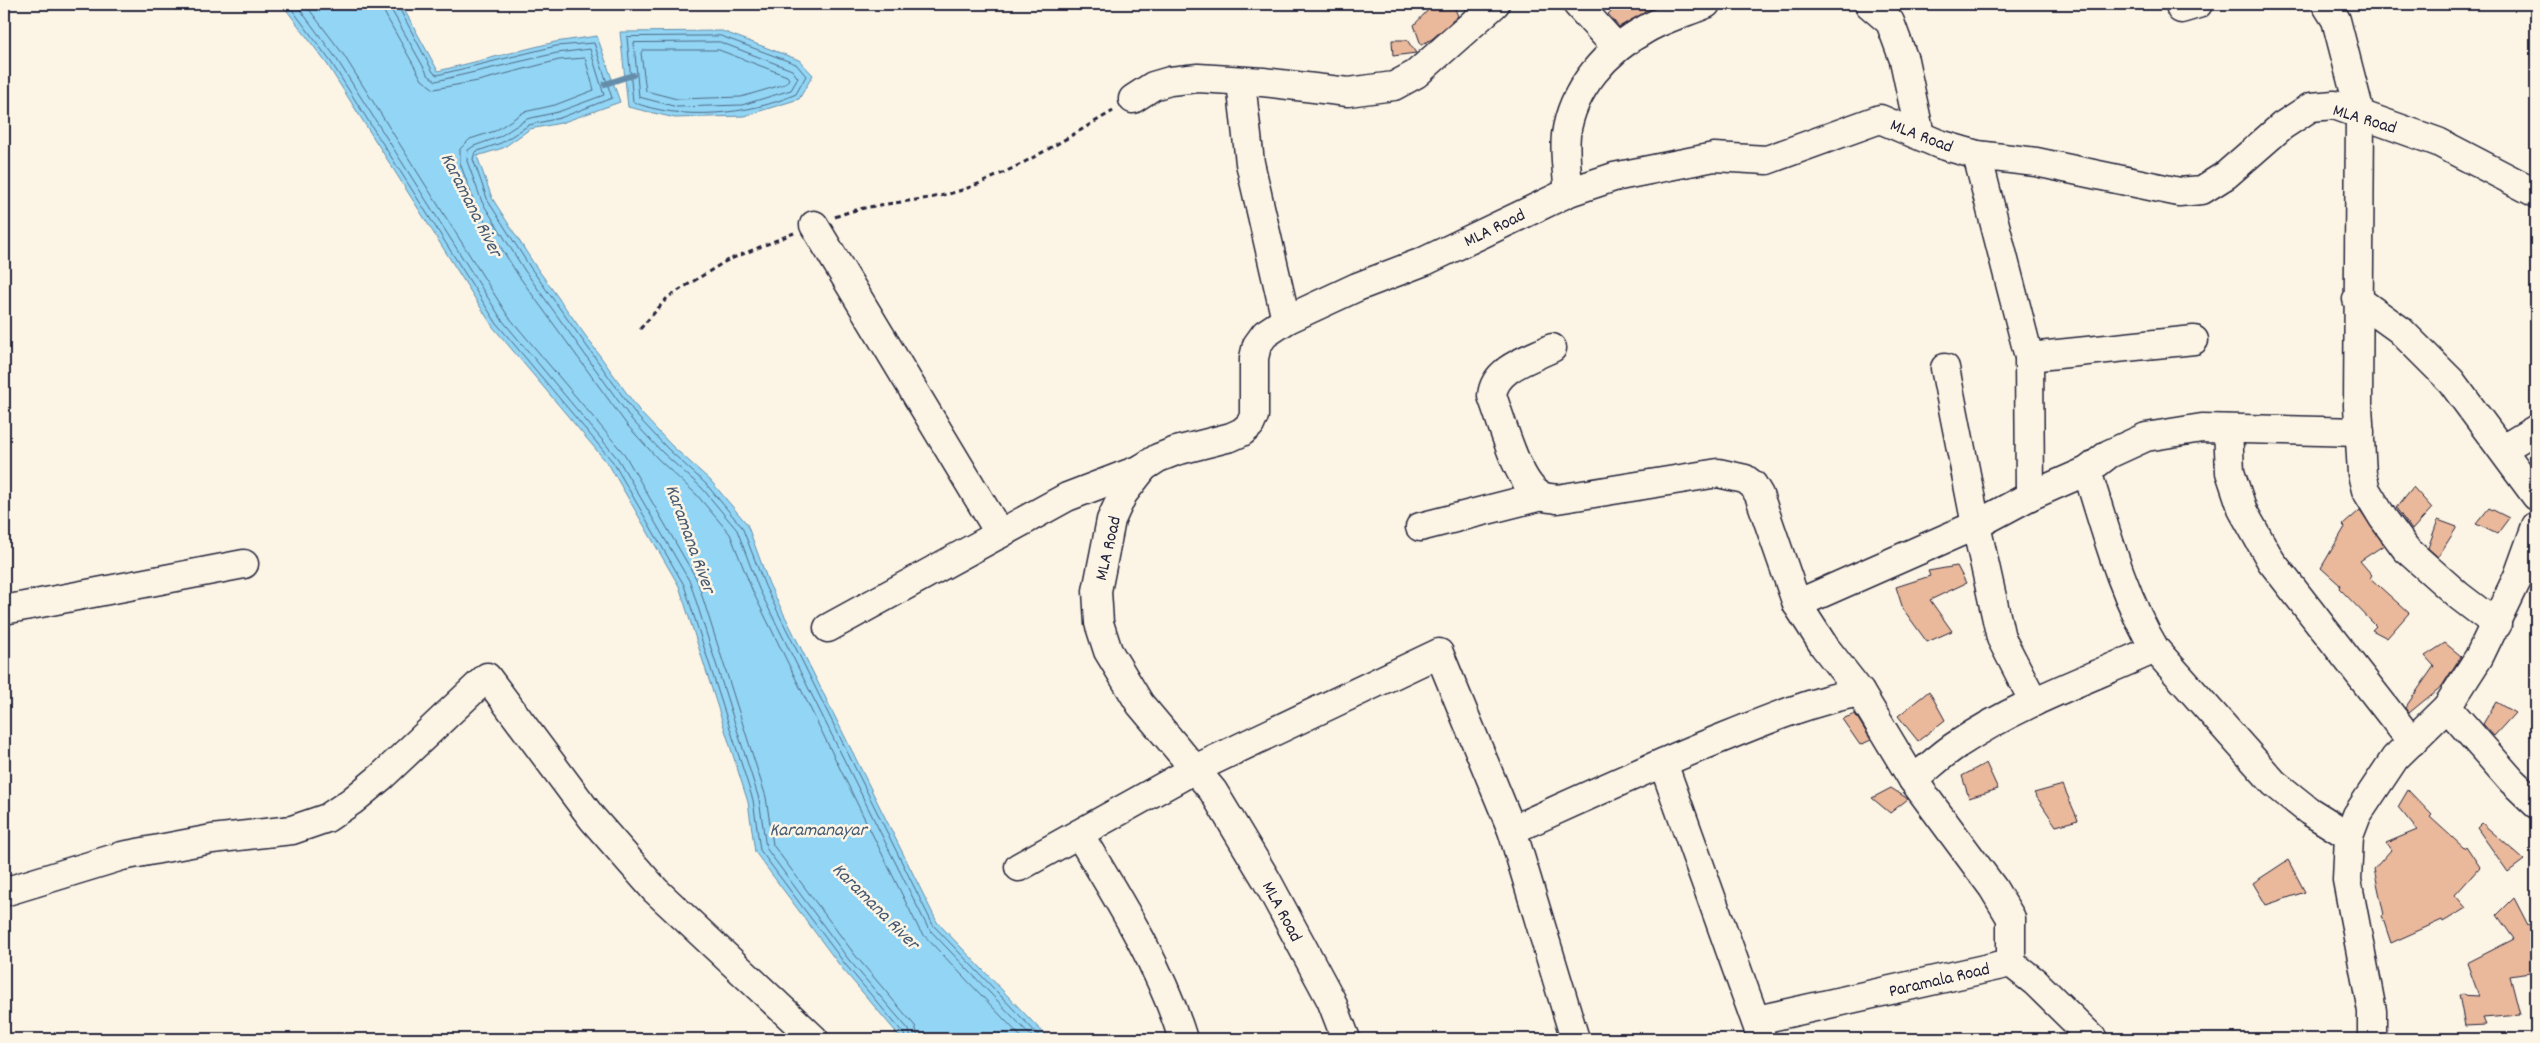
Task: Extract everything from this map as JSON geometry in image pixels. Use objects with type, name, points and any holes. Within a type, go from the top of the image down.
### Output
[{"type":"street","points":[[1577,4],[1617,48]]},
{"type":"street","points":[[1569,192],[1566,164],[1566,135],[1571,112],[1583,87],[1606,57],[1617,48],[1647,28],[1706,4]]},
{"type":"street","points":[[1869,4],[1890,22],[1904,60],[1920,135]]},
{"type":"street","points":[[2326,4],[2336,20],[2360,113],[2357,299],[2360,432],[2362,474],[2366,490],[2382,518],[2406,549],[2459,596],[2497,625]]},
{"type":"street","points":[[1133,99],[1153,86],[1170,81],[1225,78],[1241,82],[1263,82],[1348,92],[1394,86],[1416,74],[1480,9]]},
{"type":"street","points":[[1241,82],[1250,163],[1286,320]]},
{"type":"street","name":"MLA Road","points":[[1346,1039],[1331,1000],[1266,879],[1213,790],[1140,704],[1108,651],[1099,623],[1097,591],[1111,520],[1123,494],[1144,467],[1176,451],[1231,437],[1242,432],[1250,425],[1254,416],[1254,358],[1257,345],[1265,334],[1286,320],[1357,287],[1425,261],[1569,192],[1614,177],[1714,157],[1767,160],[1880,119],[1939,144],[1977,155],[2036,162],[2179,192],[2202,190],[2226,175],[2282,126],[2311,107],[2334,105],[2438,142],[2536,193]]},
{"type":"street","points":[[1977,155],[2029,357],[2030,496]]},
{"type":"street","points":[[814,225],[1000,534]]},
{"type":"street","points":[[2357,299],[2400,330],[2451,381],[2536,496]]},
{"type":"street","points":[[2029,357],[2194,340]]},
{"type":"street","points":[[1542,496],[1531,487],[1519,466],[1492,396],[1497,380],[1508,370],[1552,348]]},
{"type":"street","points":[[1945,368],[1976,525],[2001,638],[2034,702]]},
{"type":"street","points":[[1797,604],[1976,525],[2030,496],[2087,471],[2109,454],[2146,437],[2202,428],[2360,432]]},
{"type":"street","points":[[2228,429],[2230,472],[2242,511],[2271,561],[2412,742]]},
{"type":"street","points":[[2503,449],[2536,429]]},
{"type":"street","points":[[828,628],[1067,497],[1144,467]]},
{"type":"street","points":[[2087,471],[2120,575],[2143,629],[2155,649],[2274,783],[2309,811],[2350,836]]},
{"type":"street","points":[[1420,528],[1542,496],[1557,499],[1718,473],[1745,479],[1753,485],[1759,495],[1797,604],[1824,646],[1860,692],[1913,780],[1993,888],[2011,918],[2011,963]]},
{"type":"street","points":[[2372,1039],[2372,1011],[2347,880],[2350,836],[2357,814],[2395,758],[2448,707],[2479,658],[2497,625],[2518,576],[2536,526]]},
{"type":"street","points":[[4,610],[244,564]]},
{"type":"street","points":[[1913,780],[1958,744],[2034,702],[2155,649]]},
{"type":"street","points":[[1019,867],[1195,769],[1439,653],[1512,830],[1575,1039]]},
{"type":"street","points":[[4,892],[122,856],[212,839],[292,830],[327,818],[352,801],[381,777],[487,677],[592,818],[655,890],[814,1039]]},
{"type":"street","points":[[1512,830],[1663,763],[1821,699],[1860,692]]},
{"type":"street","points":[[2448,707],[2512,781],[2536,804]]},
{"type":"street","points":[[1663,763],[1760,1030]]},
{"type":"street","points":[[1079,834],[1134,926],[1173,1008],[1183,1039]]},
{"type":"street","name":"Paramala Road","points":[[1760,1030],[2011,963],[2035,982],[2093,1039]]},
{"type":"path","points":[[640,329],[668,296],[726,261],[849,211],[896,204],[964,189],[1036,155],[1133,99]]},
{"type":"water","name":"Karamanayar","points":[[282,4],[401,4],[438,71],[555,42],[597,36],[620,102],[561,123],[530,129],[503,148],[477,156],[492,198],[534,264],[641,413],[671,445],[710,480],[747,524],[769,584],[937,922],[1049,1039],[902,1039],[841,967],[755,852],[748,802],[679,586],[609,465],[493,327],[327,64]]},
{"type":"water","points":[[722,31],[799,60],[813,75],[799,99],[744,116],[675,118],[628,107],[620,32]]},
{"type":"building","points":[[1427,4],[1453,4],[1458,16],[1432,39],[1421,45],[1414,25],[1429,9]]},
{"type":"building","points":[[1619,4],[1660,4],[1619,27],[1608,14]]},
{"type":"building","points":[[1392,40],[1407,40],[1416,53],[1393,56]]},
{"type":"building","points":[[2413,487],[2432,508],[2412,530],[2396,508]]},
{"type":"building","points":[[2489,508],[2509,518],[2497,534],[2476,524]]},
{"type":"building","points":[[2360,510],[2384,545],[2360,561],[2372,575],[2370,578],[2409,613],[2387,638],[2372,630],[2376,626],[2339,588],[2340,585],[2321,568],[2345,527],[2343,525]]},
{"type":"building","points":[[2438,520],[2457,527],[2438,557],[2428,548]]},
{"type":"building","points":[[1957,566],[1966,583],[1930,600],[1952,631],[1927,642],[1903,609],[1896,587],[1930,576],[1928,571]]},
{"type":"building","points":[[2445,643],[2461,656],[2442,686],[2409,713],[2405,708],[2434,666],[2425,656]]},
{"type":"building","points":[[1929,691],[1945,720],[1918,741],[1898,716]]},
{"type":"building","points":[[2496,702],[2515,713],[2494,736],[2483,724]]},
{"type":"building","points":[[1855,714],[1871,740],[1860,745],[1842,719]]},
{"type":"building","points":[[1986,763],[1998,789],[1969,798],[1962,776]]},
{"type":"building","points":[[2063,785],[2078,820],[2056,826],[2034,793]]},
{"type":"building","points":[[1891,788],[1908,799],[1890,813],[1872,798]]},
{"type":"building","points":[[2408,790],[2432,815],[2430,817],[2464,848],[2466,846],[2480,867],[2455,895],[2466,908],[2443,922],[2442,920],[2391,943],[2382,916],[2384,915],[2374,869],[2391,850],[2386,843],[2417,830],[2398,807]]},
{"type":"building","points":[[2482,823],[2524,860],[2508,872],[2477,828]]},
{"type":"building","points":[[2288,860],[2305,892],[2266,905],[2253,883]]},
{"type":"building","points":[[2514,898],[2528,925],[2536,920],[2536,972],[2510,976],[2520,1015],[2483,1018],[2486,1025],[2465,1026],[2459,995],[2479,996],[2467,963],[2514,939],[2497,915]]},
{"type":"waterway","points":[[605,84],[633,75]]},
{"type":"water label","name":"Karamana River","points":[[473,204]]},
{"type":"water label","name":"Karamana River","points":[[692,538]]},
{"type":"water label","name":"Karamana River","points":[[877,905]]}]
